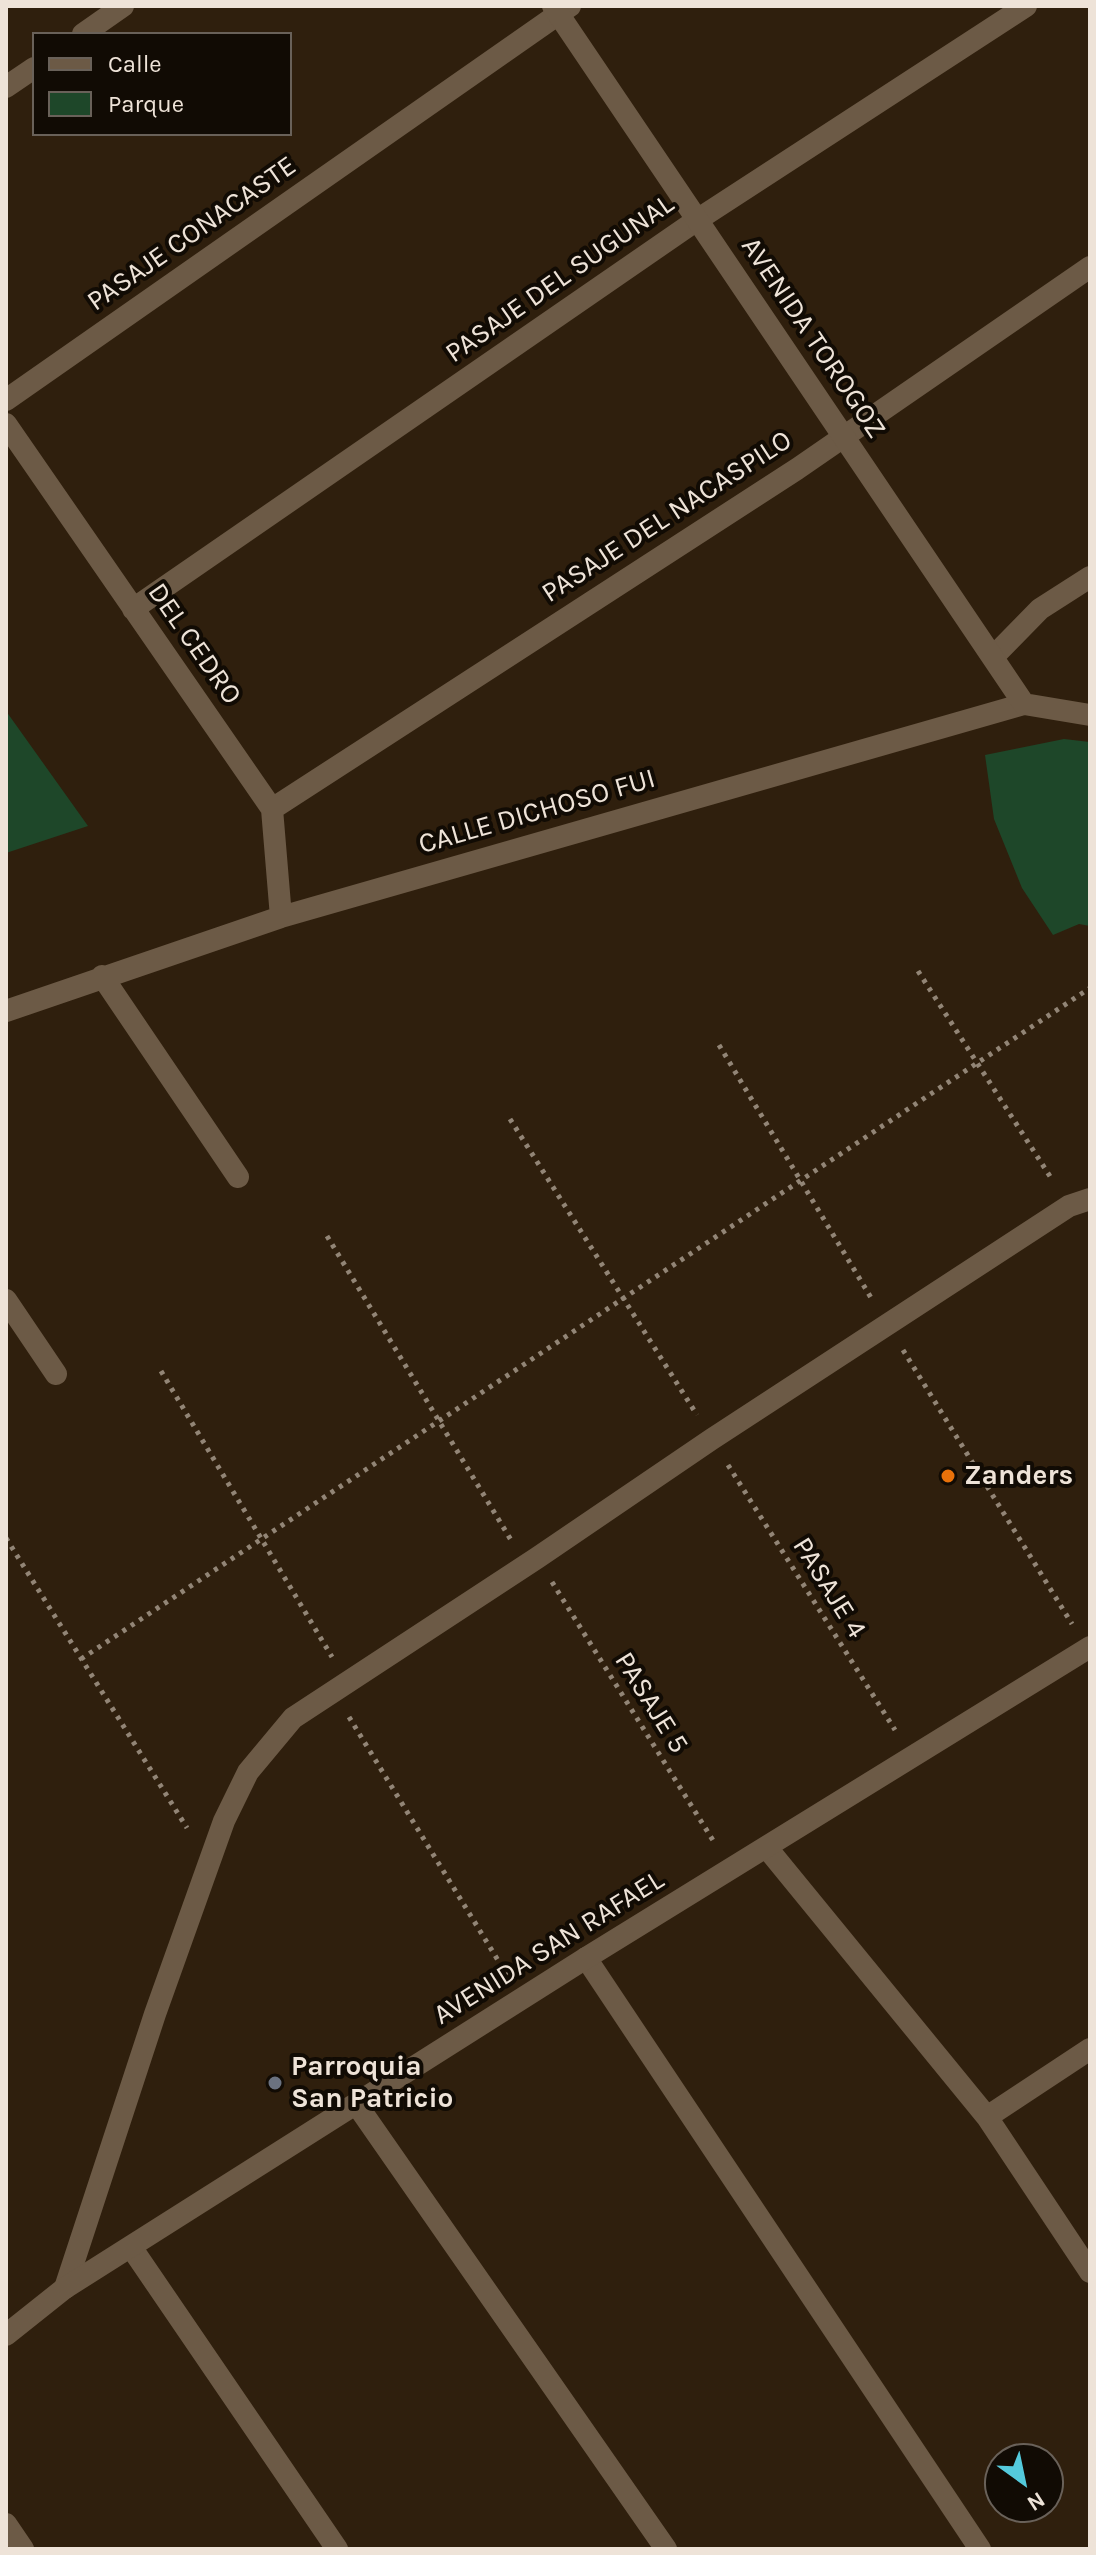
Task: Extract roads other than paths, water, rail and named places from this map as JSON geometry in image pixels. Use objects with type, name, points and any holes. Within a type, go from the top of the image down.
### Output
[{"type":"street","points":[[86,32],[123,6]]},
{"type":"street","name":"PASAJE DEL SUGUNAL","points":[[133,609],[697,220],[1026,6]]},
{"type":"street","name":"AVENIDA TOROGOZ","points":[[560,9],[697,220],[1024,704]]},
{"type":"street","name":"PASAJE CONACASTE","points":[[6,400],[560,9]]},
{"type":"street","points":[[6,87],[32,69]]},
{"type":"street","name":"PASAJE DEL NACASPILO","points":[[272,809],[797,469],[1090,267]]},
{"type":"street","name":"DEL CEDRO","points":[[6,424],[272,809]]},
{"type":"street","points":[[993,657],[1040,609],[1090,577]]},
{"type":"street","name":"CALLE DICHOSO FUI","points":[[6,1011],[281,917],[1024,704],[1090,715]]},
{"type":"street","points":[[272,809],[281,917]]},
{"type":"street","points":[[102,976],[238,1177]]},
{"type":"street","points":[[65,2288],[155,2014],[224,1821],[248,1772],[293,1718],[712,1439],[1080,1203]]},
{"type":"street","points":[[6,1300],[56,1374]]},
{"type":"street","name":"AVENIDA SAN RAFAEL","points":[[6,2335],[65,2288],[586,1958],[1089,1648]]},
{"type":"street","points":[[767,1848],[987,2117],[1090,2272]]},
{"type":"street","points":[[586,1958],[980,2549]]},
{"type":"street","points":[[987,2117],[1090,2049]]},
{"type":"street","points":[[357,2105],[666,2549]]},
{"type":"street","points":[[131,2247],[337,2549]]},
{"type":"street","points":[[6,2524],[23,2549]]},
{"type":"place","name":"Zanders","points":[[948,1476]]},
{"type":"place","name":"Parroquia San Patricio","points":[[275,2083]]}]
